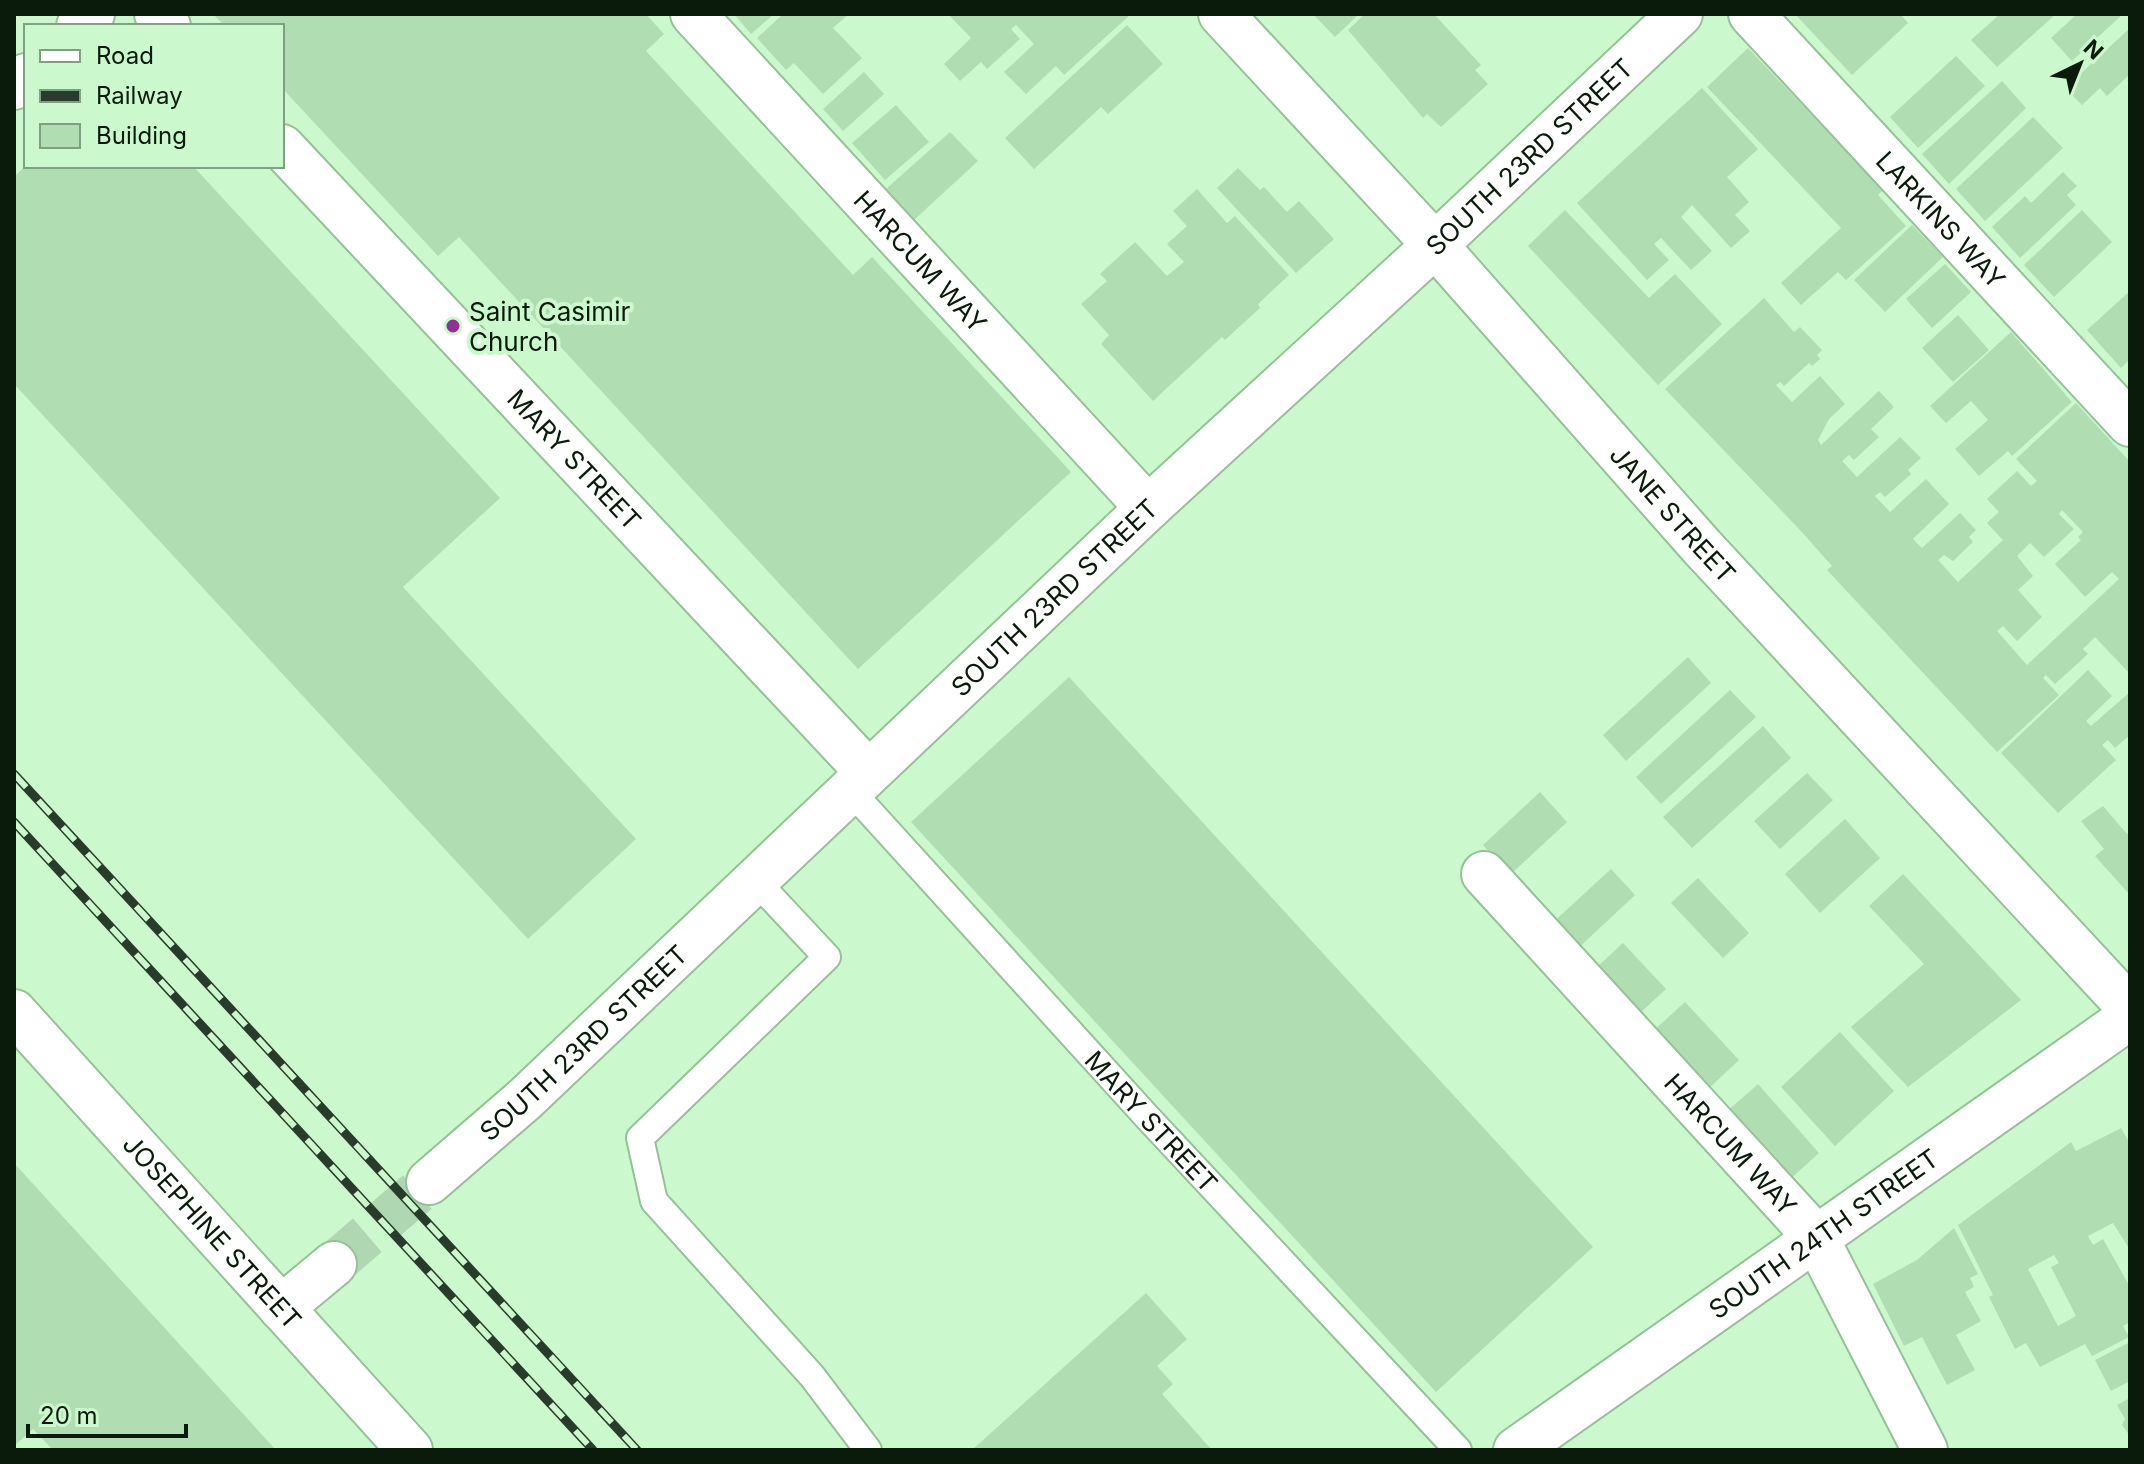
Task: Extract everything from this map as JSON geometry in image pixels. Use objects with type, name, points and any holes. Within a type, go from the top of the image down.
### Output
[{"type":"street","name":"HARCUM WAY","points":[[693,14],[1148,508]]},
{"type":"street","name":"JANE STREET","points":[[1221,14],[1435,245],[1702,547],[2130,1008]]},
{"type":"street","name":"SOUTH 23RD STREET","points":[[429,1182],[525,1099],[1148,508],[1435,245],[1680,14]]},
{"type":"street","name":"LARKINS WAY","points":[[1751,14],[2130,424]]},
{"type":"street","name":"MARY STREET","points":[[284,149],[859,781]]},
{"type":"street","name":"HARCUM WAY","points":[[1484,874],[1815,1236],[1925,1450]]},
{"type":"street","name":"JOSEPHINE STREET","points":[[14,1012],[410,1450]]},
{"type":"street","name":"SOUTH 24TH STREET","points":[[1516,1450],[1815,1236],[2130,1017]]},
{"type":"street","points":[[281,1308],[334,1264]]},
{"type":"lane","name":"MARY STREET","points":[[859,781],[1148,1118],[1458,1450]]},
{"type":"lane","points":[[755,880],[827,957],[640,1138],[654,1201],[812,1376],[868,1450]]},
{"type":"building","points":[[213,14],[646,14],[664,34],[646,51],[853,275],[872,257],[1071,472],[858,669],[459,237],[438,256],[284,90],[284,24],[223,24]]},
{"type":"building","points":[[734,14],[774,14],[751,34]]},
{"type":"building","points":[[783,14],[849,14],[833,28],[862,58],[823,94],[794,63],[786,70],[757,38]]},
{"type":"building","points":[[948,14],[1131,14],[1064,75],[1056,66],[1026,94],[1004,72],[1034,44],[1016,25],[1011,29],[1020,39],[987,69],[981,62],[960,81],[944,64],[971,38]]},
{"type":"building","points":[[1313,14],[1359,14],[1335,37]]},
{"type":"building","points":[[1365,14],[1434,14],[1481,65],[1475,70],[1488,84],[1441,127],[1427,114],[1423,118],[1348,30]]},
{"type":"building","points":[[1795,14],[1900,14],[1908,23],[1852,75]]},
{"type":"building","points":[[2000,14],[2056,14],[1997,67],[1971,40]]},
{"type":"building","points":[[2077,14],[2123,14],[2072,61],[2051,38]]},
{"type":"building","points":[[1127,25],[1163,64],[1108,114],[1101,107],[1034,169],[1005,138]]},
{"type":"building","points":[[2130,28],[2130,74],[2107,96],[2100,88],[2082,105],[2065,88]]},
{"type":"building","points":[[1748,48],[1883,190],[1878,195],[1906,226],[1846,280],[1838,272],[1801,305],[1781,283],[1841,228],[1707,87]]},
{"type":"building","points":[[1956,56],[1985,86],[1918,148],[1890,117]]},
{"type":"building","points":[[864,72],[884,94],[843,131],[823,109]]},
{"type":"building","points":[[2002,81],[2026,108],[1949,184],[1922,154]]},
{"type":"building","points":[[1702,88],[1758,149],[1727,177],[1749,202],[1735,215],[1750,231],[1731,248],[1692,205],[1681,217],[1712,251],[1691,270],[1661,238],[1654,244],[1669,260],[1647,280],[1577,203]]},
{"type":"building","points":[[896,105],[929,142],[885,180],[852,143]]},
{"type":"building","points":[[2033,117],[2063,148],[1985,221],[1956,189]]},
{"type":"building","points":[[950,132],[978,161],[914,220],[886,189]]},
{"type":"building","points":[[24,167],[195,168],[500,498],[403,587],[636,839],[528,939],[14,384],[14,177]]},
{"type":"building","points":[[1238,168],[1260,190],[1264,187],[1287,212],[1299,201],[1334,239],[1296,273],[1217,188]]},
{"type":"building","points":[[2063,172],[2077,186],[2067,195],[2076,205],[2020,258],[1992,227],[2025,196],[2031,203]]},
{"type":"building","points":[[1197,189],[1227,223],[1235,216],[1289,275],[1258,304],[1260,308],[1225,340],[1222,337],[1153,401],[1101,344],[1109,335],[1081,304],[1107,281],[1100,274],[1135,242],[1167,276],[1184,262],[1167,244],[1187,226],[1173,211]]},
{"type":"building","points":[[1565,210],[1649,298],[1675,274],[1722,324],[1658,385],[1528,246]]},
{"type":"building","points":[[2082,210],[2112,242],[2054,297],[2024,265]]},
{"type":"building","points":[[1912,225],[1943,257],[1885,312],[1854,280]]},
{"type":"building","points":[[1945,264],[1971,292],[1932,328],[1906,299]]},
{"type":"building","points":[[2130,291],[2130,359],[2121,368],[2087,330]]},
{"type":"building","points":[[1764,298],[1794,332],[1800,327],[1822,350],[1817,355],[1820,359],[1812,366],[1809,363],[1784,386],[1780,382],[1776,385],[1792,402],[1820,376],[1845,404],[1829,419],[1818,440],[1821,445],[1879,391],[1894,407],[1871,429],[1879,437],[1854,460],[1849,455],[1842,461],[1857,477],[1900,437],[1921,458],[1908,470],[1911,474],[1885,497],[1880,492],[1875,496],[1890,512],[1926,479],[1949,504],[1913,539],[1922,548],[1960,513],[1976,530],[1969,537],[1973,542],[1953,561],[1944,555],[1938,560],[1958,582],[2003,540],[1987,523],[1999,512],[1987,499],[2017,471],[2031,486],[2037,481],[2016,459],[2076,403],[2130,462],[2130,674],[2095,637],[2083,649],[2088,654],[2055,684],[2046,675],[2043,678],[2059,695],[1997,752],[1827,570],[1832,566],[1800,530],[1665,389]],"holes":[[[2062,510],[2083,532],[2078,537],[2081,540],[2055,564],[2085,597],[2112,572],[2119,579],[2027,665],[1997,631],[2003,626],[2017,641],[2042,617],[2018,590],[2033,576],[2017,556],[2030,543],[2044,557],[2074,529],[2059,514]]]},
{"type":"building","points":[[1958,315],[1989,350],[1953,382],[1922,348]]},
{"type":"building","points":[[2011,332],[2072,402],[2012,456],[2008,451],[1979,476],[1955,449],[1988,420],[1971,401],[1946,423],[1930,406]]},
{"type":"building","points":[[1688,657],[1711,683],[1626,761],[1603,735]]},
{"type":"building","points":[[2088,670],[2112,696],[2086,721],[2091,726],[2130,692],[2130,735],[2115,748],[2108,740],[2102,745],[2116,760],[2058,813],[2001,753]]},
{"type":"building","points":[[1069,677],[1593,1247],[1436,1392],[911,822]]},
{"type":"building","points":[[1730,690],[1756,717],[1661,804],[1636,777]]},
{"type":"building","points":[[1763,726],[1791,758],[1692,848],[1663,817]]},
{"type":"building","points":[[1807,773],[1833,800],[1780,849],[1754,821]]},
{"type":"building","points":[[1540,792],[1567,822],[1510,875],[1483,845]]},
{"type":"building","points":[[2103,806],[2127,834],[2130,832],[2130,895],[2095,856],[2104,849],[2081,821]]},
{"type":"building","points":[[1845,819],[1880,858],[1820,913],[1785,874]]},
{"type":"building","points":[[1611,869],[1635,895],[1574,952],[1549,926]]},
{"type":"building","points":[[1903,874],[2021,1000],[1908,1087],[1851,1027],[1924,964],[1869,906]]},
{"type":"building","points":[[1698,878],[1749,933],[1723,958],[1671,903]]},
{"type":"building","points":[[1623,943],[1666,989],[1639,1014],[1597,967]]},
{"type":"building","points":[[1685,1002],[1739,1060],[1706,1091],[1652,1032]]},
{"type":"building","points":[[1840,1032],[1894,1091],[1835,1146],[1781,1087]]},
{"type":"building","points":[[1758,1084],[1819,1153],[1786,1183],[1725,1113]]},
{"type":"building","points":[[2121,1128],[2130,1144],[2130,1250],[2113,1223],[2088,1236],[2093,1245],[2103,1239],[2130,1287],[2130,1322],[2123,1326],[2129,1337],[2092,1356],[2085,1344],[2040,1367],[2026,1343],[2015,1349],[1989,1297],[1993,1295],[1958,1225],[2071,1142],[2076,1151]],"holes":[[[2054,1255],[2059,1263],[2051,1267],[2076,1316],[2058,1326],[2028,1269]]]},
{"type":"building","points":[[14,1163],[276,1450],[53,1450],[33,1429],[14,1446]]},
{"type":"building","points":[[1954,1228],[1978,1274],[1970,1278],[1974,1287],[1965,1292],[1981,1321],[1956,1335],[1975,1370],[1947,1385],[1922,1337],[1904,1346],[1873,1284],[1917,1260]]},
{"type":"building","points":[[1146,1293],[1187,1339],[1157,1366],[1173,1384],[1162,1394],[1212,1450],[972,1450]]},
{"type":"building","points":[[2130,1342],[2130,1381],[2111,1391],[2095,1360]]},
{"type":"building","points":[[2130,1398],[2130,1436],[2122,1425],[2125,1419],[2117,1405]]},
{"type":"tunnel","points":[[334,1264],[429,1182]]},
{"type":"railway","points":[[14,774],[637,1450]]},
{"type":"railway","points":[[14,822],[593,1450]]},
{"type":"place","name":"Saint Casimir Church","points":[[453,326]]}]
